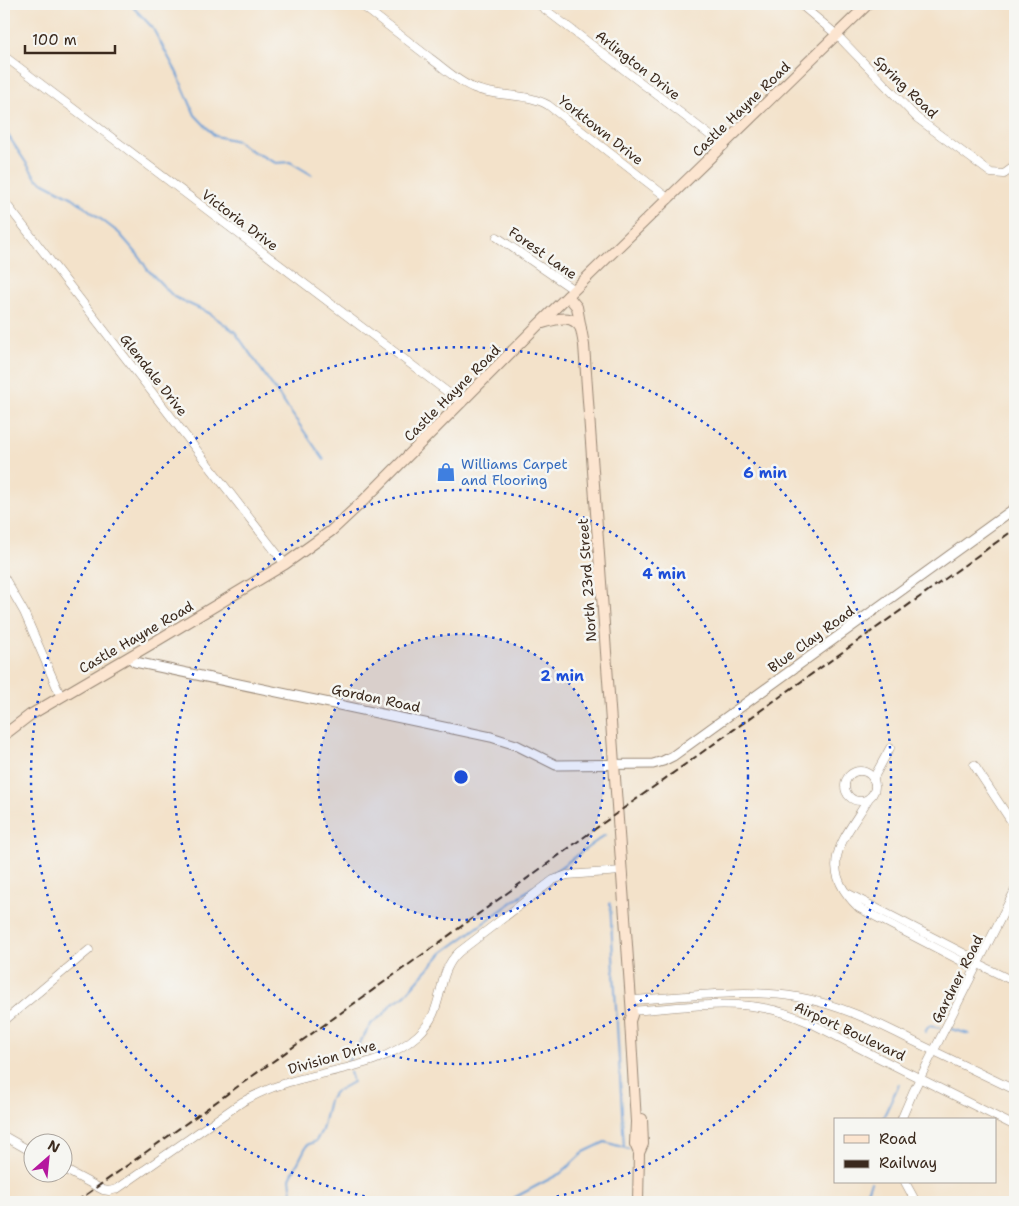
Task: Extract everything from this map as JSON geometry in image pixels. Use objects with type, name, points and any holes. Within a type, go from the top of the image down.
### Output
[{"type":"main road","name":"Castle Hayne Road","points":[[4,735],[30,715],[285,564],[313,545],[343,520],[571,293],[868,4]]},
{"type":"main road","name":"North 23rd Street","points":[[571,293],[577,308],[582,333],[632,1013],[636,1020],[637,1032],[643,1144],[639,1153],[638,1202]]},
{"type":"main road","points":[[540,324],[557,318],[570,319],[579,326],[582,333]]},
{"type":"street","name":"Yorktown Drive","points":[[360,4],[453,76],[472,88],[493,93],[526,96],[548,105],[669,199]]},
{"type":"street","name":"Arlington Drive","points":[[538,4],[724,146]]},
{"type":"street","name":"Spring Road","points":[[800,4],[837,35],[916,118],[987,171],[997,175],[1004,174],[1015,166]]},
{"type":"street","name":"Victoria Drive","points":[[4,56],[462,402]]},
{"type":"street","name":"Glendale Drive","points":[[4,201],[285,564]]},
{"type":"street","name":"Forest Lane","points":[[497,237],[571,293]]},
{"type":"street","name":"Blue Clay Road","points":[[614,765],[653,764],[673,756],[1015,508]]},
{"type":"street","points":[[4,577],[24,612],[61,697]]},
{"type":"street","name":"Gordon Road","points":[[129,657],[136,662],[491,737],[516,745],[556,765],[614,765]]},
{"type":"street","points":[[890,748],[873,779],[874,789],[840,846],[836,872],[839,883],[845,892],[971,957],[978,964],[1015,982]]},
{"type":"street","points":[[974,765],[1015,827]]},
{"type":"street","points":[[854,820],[851,798],[845,785],[848,777],[857,772],[866,773],[873,779]]},
{"type":"street","points":[[851,798],[860,801],[869,798]]},
{"type":"street","name":"Division Drive","points":[[72,1173],[103,1190],[117,1189],[242,1102],[258,1094],[281,1084],[367,1062],[400,1048],[422,1031],[432,1018],[439,999],[445,970],[450,961],[459,952],[553,880],[568,875],[621,871]]},
{"type":"street","name":"Gardner Road","points":[[902,1118],[1015,890]]},
{"type":"street","points":[[4,1021],[89,950]]},
{"type":"street","name":"Airport Boulevard","points":[[631,1000],[740,993],[796,996],[834,1006],[868,1019],[1015,1090]]},
{"type":"street","name":"Airport Boulevard","points":[[632,1013],[720,1005],[764,1008],[791,1015],[1015,1126]]},
{"type":"street","points":[[4,1136],[22,1146]]},
{"type":"street","points":[[906,1184],[916,1202]]},
{"type":"waterway","points":[[130,4],[152,27],[176,71],[195,115],[215,136],[238,141],[248,149],[276,163],[290,162],[312,175]]},
{"type":"waterway","points":[[4,129],[36,178],[73,198],[119,233],[139,256],[147,269],[174,297],[209,313],[235,332],[324,460]]},
{"type":"waterway","points":[[347,1063],[372,1023],[384,1014],[391,1004],[404,996],[442,953],[605,835]]},
{"type":"waterway","points":[[610,903],[624,1147]]},
{"type":"waterway","points":[[925,1032],[929,1026],[941,1028]]},
{"type":"waterway","points":[[951,1029],[969,1034]]},
{"type":"waterway","points":[[293,1202],[290,1178],[307,1145],[316,1141],[322,1130],[329,1100],[335,1092],[353,1082],[350,1072]]},
{"type":"waterway","points":[[883,1118],[899,1084]]},
{"type":"waterway","points":[[506,1202],[561,1173],[584,1152],[605,1142],[629,1149]]},
{"type":"waterway","points":[[862,1202],[870,1184]]},
{"type":"railway","points":[[76,1202],[1015,529]]},
{"type":"place","name":"Williams Carpet and Flooring","points":[[446,472]]}]
